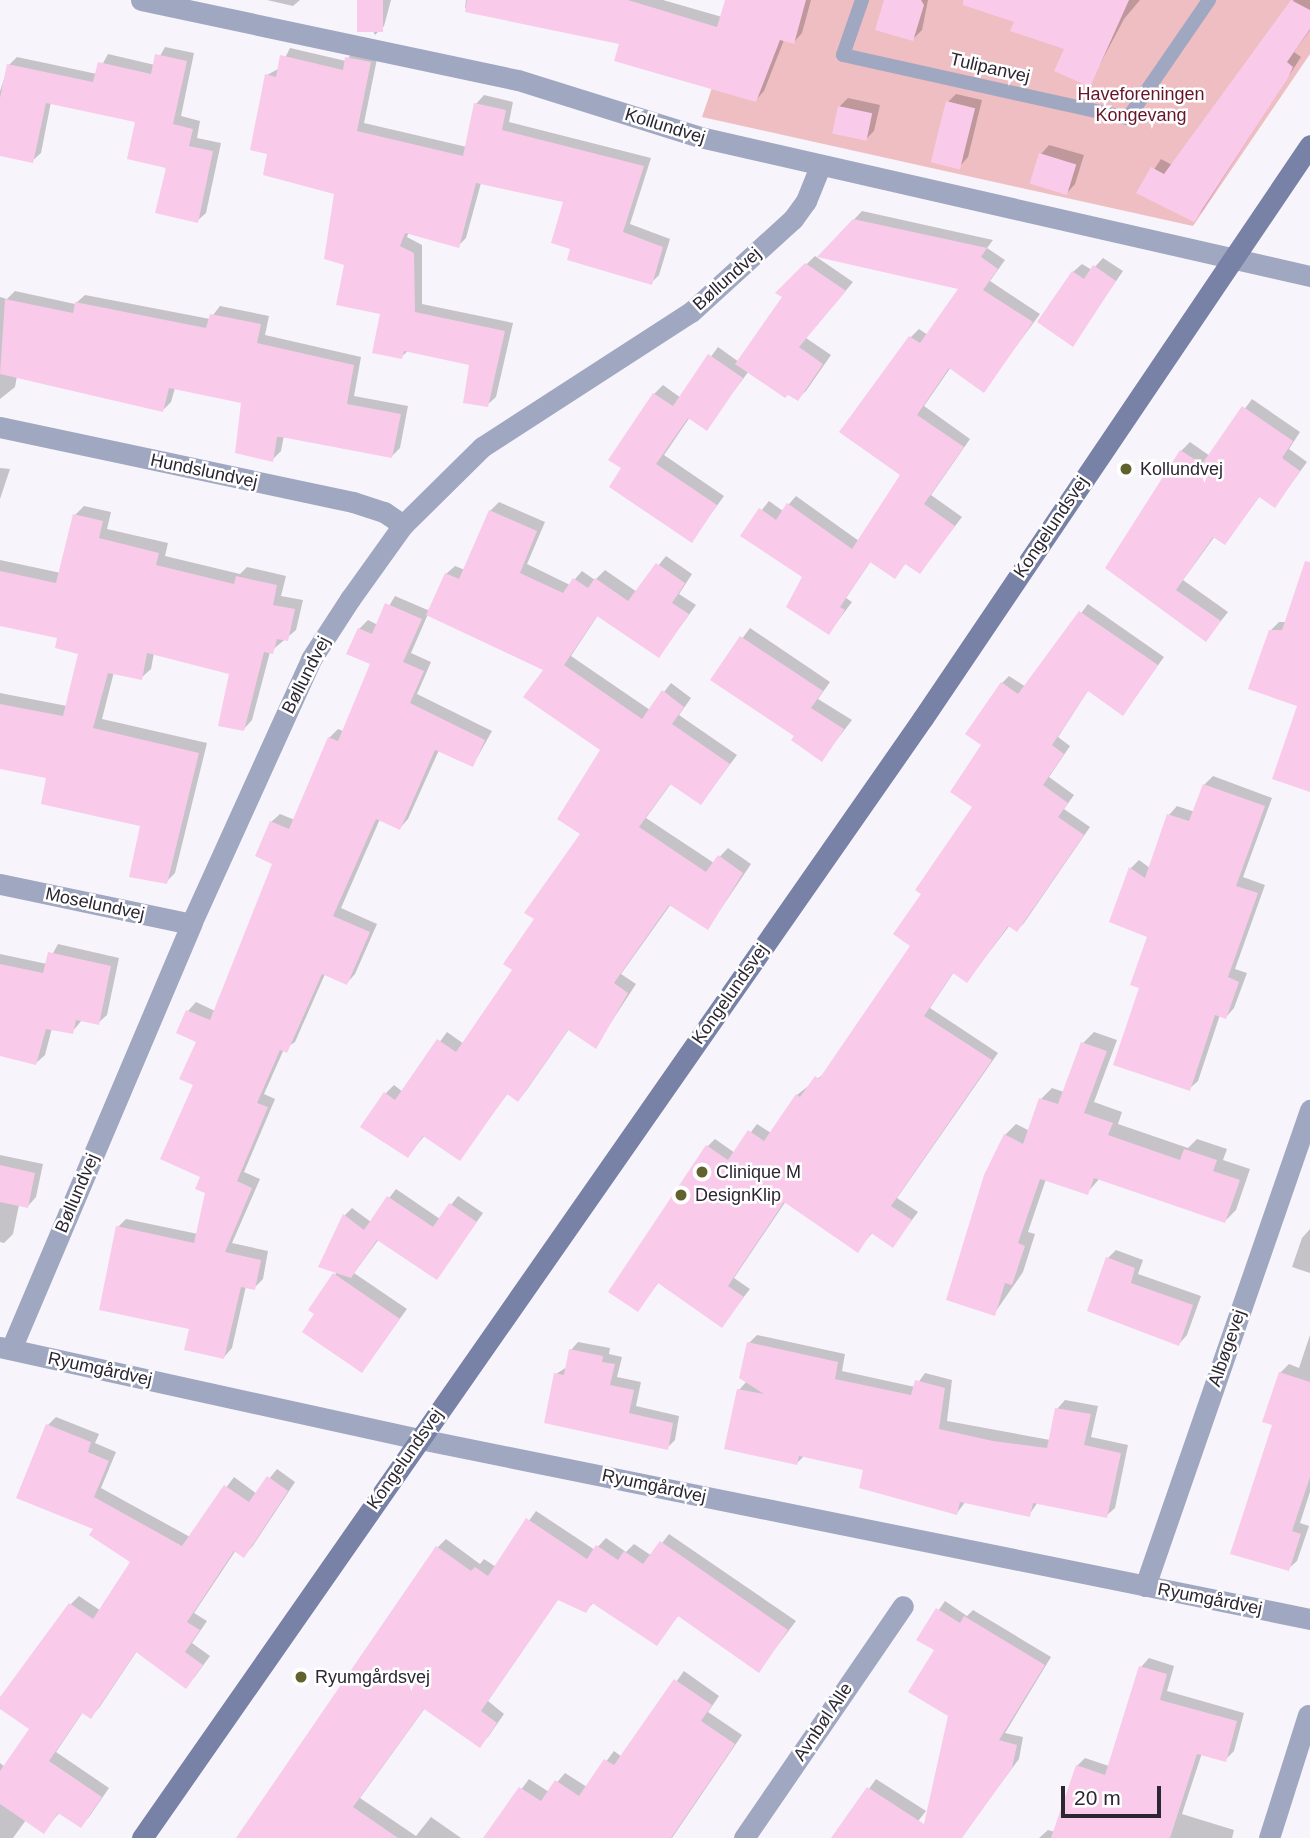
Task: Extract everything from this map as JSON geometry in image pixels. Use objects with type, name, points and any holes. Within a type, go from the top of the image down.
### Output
[{"type":"street","name":"Kollundvej","points":[[141,0],[518,80],[700,137],[1231,261],[1310,276]]},
{"type":"street","name":"Kongelundsvej","points":[[142,1838],[923,718],[1310,145]]},
{"type":"street","name":"Bøllundvej","points":[[5,1348],[191,924],[311,659],[403,525],[482,447],[691,312],[793,219],[807,201],[820,166]]},
{"type":"street","name":"Hundslundvej","points":[[0,427],[353,502],[384,512],[403,525]]},
{"type":"street","name":"Moselundvej","points":[[0,884],[191,924]]},
{"type":"street","name":"Albøgevej","points":[[1145,1586],[1310,1110]]},
{"type":"street","name":"Ryumgårdvej","points":[[5,1348],[419,1438],[1310,1619]]},
{"type":"street","name":"Avnbøl Alle","points":[[744,1838],[903,1606]]},
{"type":"street","points":[[1269,1838],[1308,1715]]},
{"type":"lane","name":"Tulipanvej","points":[[862,0],[843,55],[1128,118],[1209,0]]},
{"type":"green space","name":"Haveforeningen Kongevang","points":[[742,0],[1310,0],[1310,54],[1193,226],[702,117]]},
{"type":"building","points":[[357,0],[383,0],[383,32],[357,32]]},
{"type":"building","points":[[467,0],[628,0],[717,27],[725,0],[806,0],[794,44],[780,40],[756,102],[614,61],[619,44],[465,12]]},
{"type":"building","points":[[884,0],[921,0],[924,5],[913,41],[875,30]]},
{"type":"building","points":[[963,0],[1129,0],[1090,87],[1054,71],[1064,49],[1010,31],[1014,22],[963,5]]},
{"type":"building","points":[[1291,0],[1310,10],[1310,29],[1287,62],[1293,67],[1288,78],[1194,222],[1136,193],[1151,167],[1164,174]]},
{"type":"building","points":[[155,54],[187,61],[173,124],[193,129],[189,146],[213,151],[198,223],[155,213],[166,168],[127,159],[135,122],[46,103],[33,163],[0,156],[0,98],[7,64],[93,82],[98,62],[151,74]]},
{"type":"building","points":[[280,55],[343,70],[345,57],[371,62],[357,131],[463,156],[474,103],[506,110],[502,130],[644,166],[623,232],[663,247],[652,285],[567,260],[570,249],[551,243],[563,202],[476,183],[459,248],[405,233],[400,246],[414,253],[415,312],[505,331],[488,407],[463,403],[469,365],[404,351],[402,359],[372,353],[380,314],[336,305],[344,265],[324,259],[334,194],[263,175],[267,154],[250,150],[265,74],[276,77]]},
{"type":"building","points":[[946,101],[975,108],[960,169],[931,162]]},
{"type":"building","points":[[838,106],[872,113],[866,141],[832,133]]},
{"type":"building","points":[[1039,153],[1076,164],[1067,195],[1030,184]]},
{"type":"building","points":[[853,219],[987,248],[981,257],[998,269],[983,290],[1033,322],[984,393],[949,368],[917,415],[964,447],[924,504],[955,526],[920,574],[905,564],[895,579],[870,562],[840,607],[845,610],[829,635],[786,607],[802,577],[740,536],[759,508],[776,520],[787,503],[852,549],[900,475],[839,432],[909,336],[920,343],[958,289],[817,257]]},
{"type":"building","points":[[805,263],[846,291],[799,347],[823,364],[798,401],[788,395],[785,398],[735,364],[782,297],[775,293]]},
{"type":"building","points":[[1093,265],[1116,281],[1073,347],[1037,322],[1072,271],[1084,279]]},
{"type":"building","points":[[5,299],[73,313],[75,302],[206,328],[210,314],[261,324],[257,343],[354,365],[347,404],[401,414],[392,458],[277,437],[273,462],[235,453],[241,403],[169,388],[163,412],[0,374]]},
{"type":"building","points":[[708,354],[743,378],[707,431],[688,418],[656,464],[717,505],[692,543],[609,487],[621,468],[608,460],[653,393],[673,406]]},
{"type":"building","points":[[1242,406],[1293,441],[1282,458],[1300,471],[1275,508],[1259,497],[1225,545],[1213,537],[1176,590],[1221,621],[1206,642],[1105,568],[1180,450],[1202,464]]},
{"type":"building","points":[[489,510],[537,531],[520,573],[563,593],[573,578],[588,588],[595,578],[628,601],[656,563],[685,583],[672,603],[689,614],[659,658],[597,616],[564,665],[642,719],[662,690],[684,707],[672,724],[730,764],[701,805],[670,784],[639,827],[706,872],[718,855],[743,873],[708,930],[669,905],[614,983],[628,993],[596,1049],[568,1030],[518,1102],[507,1094],[460,1161],[423,1136],[408,1158],[360,1127],[384,1092],[395,1100],[437,1039],[456,1052],[512,970],[503,964],[534,919],[524,913],[580,834],[557,819],[600,750],[523,697],[543,670],[426,615],[445,573],[459,579]]},
{"type":"building","points":[[73,514],[103,521],[99,538],[159,553],[156,565],[234,584],[236,576],[277,585],[273,605],[295,609],[288,641],[277,639],[273,654],[264,652],[244,731],[218,726],[229,674],[147,653],[142,680],[108,673],[93,728],[199,753],[167,884],[129,877],[140,826],[41,804],[46,778],[0,769],[0,704],[63,716],[78,654],[55,648],[57,638],[0,626],[0,571],[56,583]]},
{"type":"building","points":[[1305,561],[1310,562],[1310,792],[1272,779],[1297,706],[1248,689],[1269,630],[1282,630]]},
{"type":"building","points":[[385,603],[422,619],[403,662],[424,671],[410,703],[485,740],[473,767],[435,750],[400,830],[376,819],[333,916],[370,932],[347,985],[322,974],[287,1053],[280,1050],[257,1103],[268,1107],[237,1181],[252,1188],[225,1252],[261,1260],[255,1290],[241,1287],[224,1359],[184,1350],[189,1329],[99,1310],[116,1226],[194,1243],[205,1193],[195,1189],[200,1177],[160,1159],[193,1085],[179,1079],[196,1042],[176,1033],[186,1010],[210,1020],[272,864],[255,856],[270,821],[289,829],[328,737],[338,741],[370,664],[346,654],[358,628],[372,634]]},
{"type":"building","points":[[1079,611],[1158,665],[1123,716],[1088,691],[1052,745],[1064,754],[1043,785],[1068,803],[1058,817],[1084,835],[1017,932],[1008,926],[967,983],[953,973],[924,1016],[992,1060],[891,1206],[912,1220],[893,1248],[871,1233],[858,1253],[784,1202],[728,1286],[744,1297],[722,1328],[658,1283],[638,1312],[608,1292],[706,1145],[728,1160],[748,1130],[764,1141],[796,1094],[800,1097],[815,1076],[819,1079],[910,946],[893,934],[921,894],[915,890],[972,807],[950,792],[981,745],[965,734],[1001,682],[1018,694]]},
{"type":"building","points":[[740,636],[823,691],[811,708],[844,729],[822,762],[791,740],[794,736],[710,680]]},
{"type":"building","points":[[1203,784],[1265,806],[1236,886],[1258,893],[1228,977],[1239,982],[1226,1019],[1215,1015],[1190,1091],[1113,1065],[1139,988],[1130,985],[1147,937],[1109,922],[1129,867],[1145,878],[1167,814],[1189,821]]},
{"type":"building","points":[[48,952],[111,966],[99,1025],[76,1020],[73,1034],[46,1029],[36,1065],[0,1056],[0,964],[43,973]]},
{"type":"building","points":[[1081,1042],[1107,1051],[1084,1113],[1113,1123],[1108,1135],[1180,1160],[1184,1149],[1217,1160],[1213,1171],[1240,1180],[1225,1223],[1094,1178],[1088,1195],[1040,1179],[1018,1243],[1025,1246],[1012,1285],[1005,1283],[995,1316],[946,1300],[984,1175],[1004,1134],[1023,1144],[1039,1098],[1058,1104]]},
{"type":"building","points":[[0,1165],[35,1173],[28,1208],[0,1202]]},
{"type":"building","points":[[387,1196],[433,1227],[449,1203],[477,1222],[437,1280],[377,1240],[351,1278],[318,1267],[343,1214],[364,1230]]},
{"type":"building","points":[[1106,1257],[1135,1268],[1131,1283],[1193,1305],[1179,1346],[1087,1311]]},
{"type":"building","points":[[333,1273],[400,1319],[362,1373],[302,1332],[314,1314],[308,1310]]},
{"type":"building","points":[[747,1342],[838,1362],[835,1379],[911,1395],[915,1380],[945,1388],[939,1429],[993,1441],[1047,1448],[1055,1408],[1091,1414],[1084,1445],[1121,1453],[1107,1518],[1033,1503],[1030,1517],[960,1502],[957,1515],[859,1488],[863,1470],[799,1456],[797,1465],[724,1449],[737,1389],[764,1394],[739,1378]]},
{"type":"building","points":[[569,1349],[603,1356],[602,1362],[615,1364],[610,1385],[634,1390],[629,1413],[673,1423],[668,1450],[544,1423],[554,1373],[564,1375]]},
{"type":"building","points":[[1279,1372],[1310,1382],[1310,1477],[1292,1531],[1301,1534],[1289,1571],[1230,1554],[1272,1425],[1262,1422]]},
{"type":"building","points":[[46,1424],[91,1442],[88,1452],[109,1461],[94,1497],[182,1546],[224,1485],[249,1502],[267,1476],[288,1491],[244,1558],[234,1551],[187,1622],[200,1630],[185,1652],[203,1665],[186,1689],[136,1652],[91,1719],[82,1713],[49,1761],[102,1797],[81,1828],[58,1813],[44,1834],[0,1804],[0,1771],[29,1729],[0,1709],[0,1697],[69,1603],[93,1619],[130,1562],[89,1535],[93,1529],[16,1498]]},
{"type":"building","points":[[526,1518],[587,1559],[596,1545],[618,1560],[624,1551],[643,1564],[660,1541],[788,1630],[759,1673],[678,1616],[657,1646],[592,1603],[586,1613],[558,1600],[481,1711],[497,1723],[480,1748],[424,1709],[353,1807],[398,1838],[236,1838],[436,1546],[471,1571],[475,1567],[488,1576]]},
{"type":"building","points":[[936,1608],[960,1623],[964,1616],[1045,1665],[999,1740],[1017,1745],[1012,1768],[962,1838],[831,1838],[867,1787],[924,1824],[948,1716],[908,1692],[934,1650],[916,1640]]},
{"type":"building","points":[[1139,1666],[1167,1674],[1160,1700],[1237,1721],[1226,1762],[1197,1754],[1170,1838],[1051,1838],[1076,1765],[1105,1775]]},
{"type":"building","points":[[674,1679],[712,1705],[701,1721],[735,1744],[671,1838],[483,1838],[519,1787],[541,1801],[555,1780],[579,1796],[604,1759],[614,1765]]},
{"type":"place","name":"Kollundvej","points":[[1126,469]]},
{"type":"place","name":"Clinique M","points":[[702,1172]]},
{"type":"place","name":"DesignKlip","points":[[681,1195]]},
{"type":"place","name":"Ryumgårdsvej","points":[[301,1677]]}]
